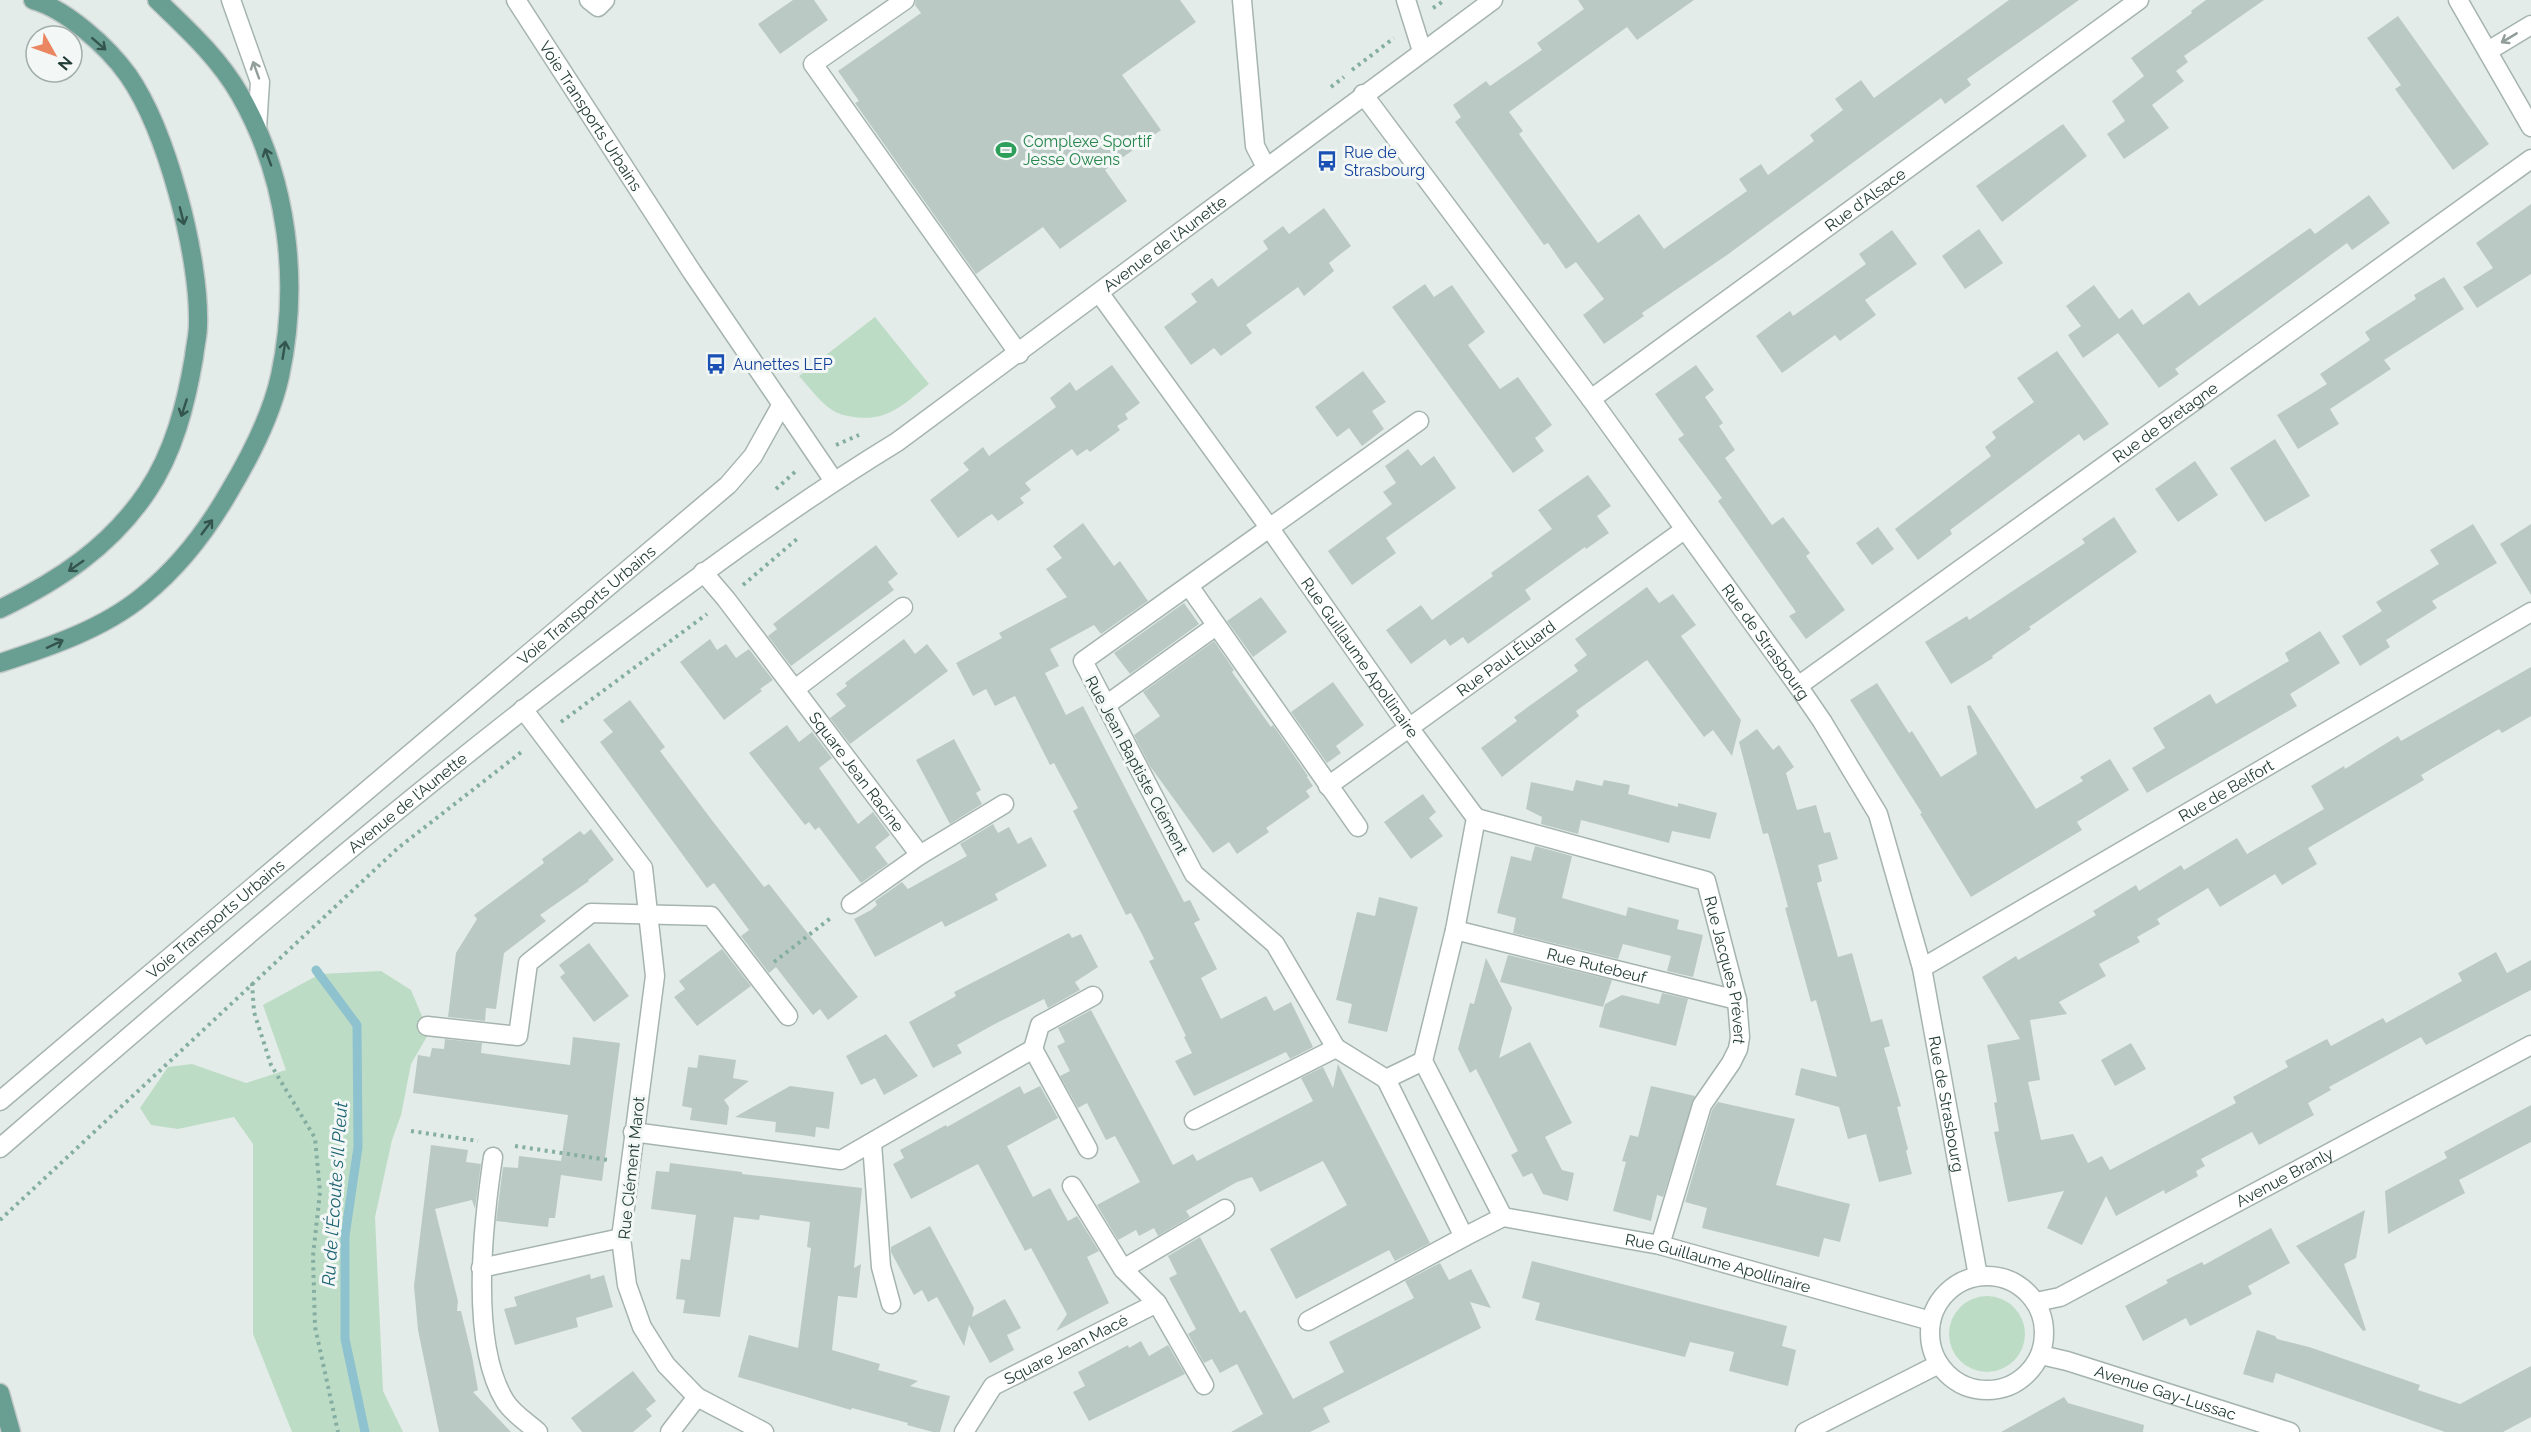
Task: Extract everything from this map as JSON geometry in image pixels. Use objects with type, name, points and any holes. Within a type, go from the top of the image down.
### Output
[{"type":"main road","points":[[0,609],[42,589],[82,562],[116,530],[147,492],[170,448],[187,401],[198,327],[196,279],[170,167],[152,120],[128,75],[105,49],[70,19],[33,0]]},
{"type":"main road","points":[[0,663],[49,647],[108,619],[142,598],[179,564],[213,519],[245,464],[263,427],[279,378],[289,318],[288,254],[275,176],[257,128],[238,93],[205,48],[156,0]]},
{"type":"main road","points":[[0,1393],[11,1432]]},
{"type":"street","points":[[231,0],[260,82],[257,128]]},
{"type":"street","name":"Voie Transports Urbains","points":[[0,1101],[728,484],[753,456],[782,404],[685,262],[516,0]]},
{"type":"street","points":[[589,0],[598,8],[604,0]]},
{"type":"street","points":[[905,0],[813,64],[1018,354]]},
{"type":"street","points":[[1242,0],[1255,146],[1266,167]]},
{"type":"street","points":[[1406,0],[1422,51]]},
{"type":"street","name":"Avenue de l'Aunette","points":[[834,481],[897,442],[1018,354],[1363,94],[1493,0]]},
{"type":"street","name":"Rue d'Alsace","points":[[1591,399],[2139,0]]},
{"type":"street","points":[[2458,0],[2531,127]]},
{"type":"street","points":[[2487,51],[2531,25]]},
{"type":"street","name":"Rue de Strasbourg","points":[[1363,94],[1591,399],[1683,530],[1798,686],[1822,721],[1878,814],[1922,968],[1978,1276]]},
{"type":"street","name":"Rue de Bretagne","points":[[1798,686],[2531,159]]},
{"type":"street","name":"Rue Guillaume Apollinaire","points":[[1100,294],[1476,818]]},
{"type":"street","points":[[782,404],[834,481]]},
{"type":"street","name":"Rue Jean Baptiste Clément","points":[[1336,1048],[1275,944],[1194,873],[1083,661],[1419,421]]},
{"type":"street","name":"Avenue de l’Aunette","points":[[0,1148],[285,902],[523,709],[703,572],[834,481]]},
{"type":"street","name":"Rue Paul Éluard","points":[[1328,786],[1683,530]]},
{"type":"street","name":"Square Jean Racine","points":[[703,572],[726,599],[920,855]]},
{"type":"street","points":[[1189,586],[1358,827]]},
{"type":"street","points":[[795,689],[903,607]]},
{"type":"street","name":"Rue de Belfort","points":[[1922,968],[2531,612]]},
{"type":"street","points":[[1106,705],[1216,626]]},
{"type":"street","name":"Rue Clément Marot","points":[[523,709],[643,868],[655,976],[621,1238],[627,1285],[642,1327],[666,1365],[697,1396],[764,1432]]},
{"type":"street","points":[[851,904],[920,855],[1004,804]]},
{"type":"street","points":[[1308,1321],[1503,1217],[1423,1061],[1455,930],[1476,818]]},
{"type":"street","name":"Rue Jacques Prévert","points":[[1476,818],[1706,881],[1737,1000],[1740,1031],[1738,1049],[1723,1077],[1702,1105],[1660,1245]]},
{"type":"street","points":[[427,1026],[518,1036],[528,963],[591,913],[711,916],[788,1016]]},
{"type":"street","name":"Rue Rutebeuf","points":[[1455,930],[1737,1000]]},
{"type":"street","points":[[633,1132],[841,1160],[1033,1049],[1040,1025],[1093,996]]},
{"type":"street","name":"Avenue Branly","points":[[2036,1302],[2060,1297],[2531,1045]]},
{"type":"street","points":[[1194,1120],[1336,1048],[1386,1079],[1464,1237]]},
{"type":"street","points":[[1033,1049],[1088,1149]]},
{"type":"street","points":[[1386,1079],[1423,1061]]},
{"type":"street","points":[[872,1143],[882,1267],[891,1304]]},
{"type":"street","points":[[494,1148],[481,1268],[483,1315],[494,1377],[506,1402],[538,1432]]},
{"type":"street","points":[[1072,1186],[1123,1269],[1156,1303],[1204,1385]]},
{"type":"street","points":[[1123,1269],[1225,1209]]},
{"type":"street","name":"Rue Guillaume Apollinaire","points":[[1503,1217],[1660,1245],[1931,1321]]},
{"type":"street","points":[[481,1268],[621,1238]]},
{"type":"street","points":[[1978,1276],[2006,1279],[2024,1288],[2036,1302],[2043,1319],[2045,1337],[2041,1355],[2031,1370],[2018,1382],[2001,1389],[1983,1391],[1966,1386],[1950,1377],[1939,1364],[1931,1343],[1931,1321],[1938,1303],[1952,1288],[1978,1276]]},
{"type":"street","name":"Square Jean Macé","points":[[964,1432],[993,1386],[1156,1303]]},
{"type":"street","name":"Avenue Gay-Lussac","points":[[2041,1355],[2067,1361],[2290,1432]]},
{"type":"street","points":[[1805,1432],[1939,1364]]},
{"type":"street","points":[[670,1432],[697,1396]]},
{"type":"path","points":[[0,1220],[398,848],[543,735],[726,599],[797,539]]},
{"type":"path","points":[[756,975],[851,904]]},
{"type":"path","points":[[252,982],[254,1012],[271,1065],[315,1138],[321,1192],[313,1256],[315,1328],[338,1432]]},
{"type":"path","points":[[411,1131],[494,1148],[630,1163]]},
{"type":"green space","points":[[875,317],[929,384],[903,405],[877,417],[851,417],[839,414],[823,402],[799,376]]},
{"type":"green space","points":[[381,971],[411,990],[429,1033],[411,1064],[401,1115],[392,1140],[375,1217],[383,1391],[403,1432],[292,1432],[253,1334],[253,1144],[234,1117],[178,1129],[151,1125],[140,1108],[168,1067],[192,1064],[246,1083],[286,1070],[263,1005],[320,974]]},
{"type":"green space","points":[[1987,1296],[2001,1299],[2014,1307],[2022,1320],[2025,1334],[2022,1348],[2014,1361],[2001,1369],[1987,1372],[1973,1369],[1960,1361],[1952,1348],[1949,1334],[1952,1320],[1960,1307],[1973,1299]]},
{"type":"building","points":[[793,0],[814,0],[828,20],[780,54],[758,24]]},
{"type":"building","name":"Complexe Sportif Jesse Owens","points":[[916,0],[1180,0],[1196,22],[1122,75],[1161,130],[1105,170],[1127,201],[1060,249],[1043,227],[976,274],[855,103],[859,101],[838,71],[921,13],[915,5]]},
{"type":"building","points":[[1578,0],[1694,0],[1637,40],[1627,27],[1509,112],[1523,131],[1519,134],[1598,243],[1639,214],[1664,249],[1747,191],[1739,179],[1761,164],[1768,175],[1814,141],[1810,135],[1843,110],[1835,99],[1861,80],[1874,98],[2009,0],[2079,0],[1967,79],[1971,85],[1945,104],[1941,98],[1727,255],[1642,313],[1644,316],[1604,344],[1583,315],[1604,299],[1576,262],[1566,269],[1548,243],[1544,245],[1455,122],[1461,117],[1453,105],[1486,81],[1490,86],[1542,50],[1537,43],[1584,9]]},
{"type":"building","points":[[2206,0],[2264,0],[2184,56],[2188,62],[2176,71],[2184,81],[2152,105],[2169,128],[2124,159],[2107,134],[2125,121],[2112,101],[2144,76],[2131,58]]},
{"type":"building","points":[[2398,16],[2489,144],[2453,170],[2395,89],[2401,85],[2367,38]]},
{"type":"building","points":[[2063,124],[2087,156],[2002,222],[1976,186]]},
{"type":"building","points":[[2369,195],[2390,223],[2352,250],[2347,243],[2175,369],[2179,374],[2159,388],[2118,333],[2083,358],[2068,335],[2081,326],[2066,306],[2094,285],[2119,319],[2132,309],[2143,325],[2189,292],[2199,306],[2310,228],[2315,234]]},
{"type":"building","points":[[2531,204],[2531,274],[2477,308],[2463,287],[2493,268],[2476,243]]},
{"type":"building","points":[[1324,208],[1351,246],[1329,263],[1334,271],[1304,296],[1298,287],[1246,325],[1252,333],[1221,356],[1214,348],[1191,365],[1164,327],[1197,302],[1191,294],[1212,278],[1218,287],[1268,249],[1263,241],[1283,226],[1289,234]]},
{"type":"building","points":[[1979,229],[2003,263],[1965,289],[1942,256]]},
{"type":"building","points":[[1892,230],[1917,264],[1865,300],[1876,315],[1840,341],[1835,335],[1782,373],[1756,336],[1790,311],[1793,316],[1866,264],[1859,254]]},
{"type":"building","points":[[2444,277],[2464,309],[2384,360],[2391,369],[2330,409],[2339,424],[2298,449],[2277,415],[2327,384],[2320,374],[2370,340],[2365,332],[2416,299],[2414,295]]},
{"type":"building","points":[[1425,284],[1434,297],[1452,285],[1485,332],[1468,345],[1500,389],[1518,377],[1552,425],[1535,438],[1544,451],[1513,473],[1392,307]]},
{"type":"building","points":[[2057,351],[2109,424],[2084,441],[2079,434],[1950,530],[1952,534],[1918,560],[1895,529],[1991,456],[1985,447],[1996,438],[1992,432],[2034,402],[2017,378]]},
{"type":"building","points":[[1112,365],[1140,403],[1125,414],[1128,419],[1117,426],[1120,430],[1090,452],[1087,449],[1077,456],[1072,449],[1025,483],[1031,490],[1020,498],[1024,503],[998,521],[992,514],[958,538],[930,500],[969,470],[963,463],[983,447],[989,456],[1056,407],[1050,398],[1070,382],[1076,391]]},
{"type":"building","points":[[1696,365],[1714,390],[1705,397],[1723,423],[1719,426],[1735,450],[1725,458],[1772,525],[1783,517],[1810,553],[1806,556],[1845,610],[1806,639],[1789,616],[1796,612],[1718,501],[1722,498],[1678,439],[1684,435],[1655,394]]},
{"type":"building","points":[[1363,371],[1386,402],[1372,411],[1384,429],[1362,446],[1349,428],[1337,437],[1315,407]]},
{"type":"building","points":[[2275,439],[2310,496],[2265,522],[2230,468]]},
{"type":"building","points":[[1408,449],[1421,466],[1434,456],[1456,488],[1386,538],[1396,553],[1352,585],[1328,551],[1392,504],[1383,492],[1396,483],[1385,466]]},
{"type":"building","points":[[2195,461],[2218,495],[2178,522],[2155,489]]},
{"type":"building","points":[[1588,475],[1611,506],[1597,516],[1609,533],[1586,549],[1585,547],[1525,590],[1531,599],[1468,644],[1463,637],[1450,646],[1445,639],[1411,664],[1386,630],[1421,605],[1432,620],[1493,576],[1491,573],[1552,529],[1538,510]]},
{"type":"building","points":[[2114,517],[2137,552],[2029,627],[2031,629],[1992,656],[1993,658],[1951,684],[1925,642],[1967,616],[1969,620],[2085,543],[2082,539]]},
{"type":"building","points":[[1083,523],[1114,566],[1120,561],[1148,601],[1101,634],[1094,625],[1050,649],[1059,666],[1045,673],[1066,715],[1083,706],[1184,902],[1190,900],[1200,920],[1194,923],[1217,969],[1201,978],[1221,1019],[1266,996],[1274,1011],[1291,1002],[1313,1047],[1290,1059],[1286,1052],[1194,1096],[1175,1061],[1192,1053],[1149,961],[1154,959],[1131,913],[1126,915],[1073,811],[1078,808],[1054,763],[1050,765],[1015,696],[995,706],[986,689],[973,696],[956,663],[1002,638],[999,633],[1067,597],[1046,569],[1062,558],[1053,546]]},
{"type":"building","points":[[2473,524],[2497,563],[2432,601],[2437,608],[2386,640],[2390,647],[2360,666],[2342,636],[2382,611],[2376,602],[2439,564],[2430,550]]},
{"type":"building","points":[[2531,524],[2531,595],[2500,544]]},
{"type":"building","points":[[1878,527],[1894,549],[1872,565],[1856,543]]},
{"type":"building","points":[[876,545],[898,574],[888,582],[894,590],[791,666],[768,636],[777,629],[773,624]]},
{"type":"building","points":[[1647,587],[1659,603],[1673,594],[1696,625],[1681,636],[1741,720],[1732,756],[1713,730],[1704,737],[1647,660],[1576,711],[1579,716],[1502,777],[1481,748],[1517,721],[1514,717],[1578,671],[1574,665],[1587,655],[1575,639]]},
{"type":"building","points":[[1261,597],[1287,632],[1253,657],[1227,621]]},
{"type":"building","points":[[1184,603],[1199,624],[1130,674],[1114,653]]},
{"type":"building","points":[[2320,631],[2340,663],[2290,694],[2297,706],[2147,793],[2132,768],[2165,748],[2153,728],[2210,694],[2216,704],[2289,661],[2285,653]]},
{"type":"building","points":[[710,639],[717,650],[726,644],[736,658],[749,649],[773,680],[724,720],[680,662]]},
{"type":"building","points":[[904,639],[915,654],[927,644],[948,671],[850,744],[830,718],[846,706],[836,694],[847,686],[845,683]]},
{"type":"building","points":[[1214,641],[1234,670],[1232,672],[1271,727],[1273,725],[1313,786],[1306,791],[1310,797],[1266,828],[1269,832],[1237,854],[1229,842],[1213,853],[1150,766],[1134,735],[1160,716],[1143,692]]},
{"type":"building","points":[[2531,667],[2531,716],[2502,733],[2499,729],[2421,775],[2424,780],[2308,848],[2317,864],[2282,885],[2275,874],[2220,907],[2208,888],[2157,919],[2160,924],[2137,937],[2140,942],[2099,964],[2106,976],[2059,1002],[2067,1014],[2030,1020],[2040,1080],[2028,1082],[2041,1140],[2073,1134],[2088,1163],[2102,1156],[2110,1170],[2236,1103],[2233,1097],[2288,1067],[2285,1061],[2327,1039],[2331,1046],[2383,1018],[2386,1023],[2462,981],[2458,973],[2496,952],[2507,973],[2531,960],[2531,990],[2426,1045],[2421,1037],[2329,1087],[2331,1090],[2308,1103],[2314,1115],[2259,1145],[2252,1132],[2201,1159],[2205,1166],[2196,1171],[2198,1176],[2165,1194],[2164,1190],[2116,1216],[2106,1196],[2082,1245],[2047,1228],[2064,1191],[2008,1202],[1994,1132],[1999,1131],[1994,1103],[1997,1102],[1987,1045],[2020,1039],[1982,977],[2016,956],[2018,960],[2096,915],[2093,911],[2136,885],[2139,891],[2181,865],[2184,870],[2237,838],[2247,854],[2324,809],[2311,786],[2344,766],[2345,769],[2398,736],[2401,741]]},
{"type":"building","points":[[1333,682],[1364,725],[1336,746],[1341,753],[1327,763],[1291,712]]},
{"type":"building","points":[[1877,683],[1909,733],[1912,731],[1941,777],[1977,754],[1967,706],[1970,705],[2036,809],[2083,781],[2080,777],[2110,759],[2129,790],[2077,822],[2082,830],[1971,897],[1920,814],[1922,813],[1850,700]]},
{"type":"building","points":[[630,700],[665,747],[660,751],[711,819],[764,887],[769,884],[858,997],[828,1020],[820,1009],[813,1015],[776,967],[769,973],[741,936],[749,930],[714,883],[707,888],[600,742],[613,732],[603,720]]},
{"type":"building","points":[[787,725],[799,742],[812,732],[832,758],[819,768],[858,824],[873,812],[890,835],[875,847],[888,864],[861,883],[819,827],[815,830],[809,822],[805,825],[749,753]]},
{"type":"building","points":[[1757,729],[1773,750],[1779,745],[1794,767],[1786,773],[1797,810],[1816,805],[1824,833],[1830,832],[1838,859],[1818,865],[1822,881],[1817,883],[1838,957],[1852,953],[1871,1022],[1882,1019],[1890,1046],[1884,1048],[1901,1106],[1897,1107],[1912,1174],[1879,1182],[1866,1134],[1848,1139],[1839,1107],[1795,1095],[1801,1068],[1837,1077],[1816,1000],[1811,1002],[1785,908],[1788,907],[1768,833],[1763,834],[1739,742]]},
{"type":"building","points":[[954,739],[981,790],[976,793],[982,804],[950,824],[916,760]]},
{"type":"building","points":[[1576,780],[1602,786],[1604,780],[1630,785],[1628,794],[1678,807],[1678,803],[1717,813],[1710,839],[1672,831],[1669,843],[1581,820],[1578,834],[1541,824],[1542,817],[1526,809],[1531,782],[1573,791]]},
{"type":"building","points":[[1423,794],[1436,812],[1429,818],[1443,836],[1411,859],[1384,822]]},
{"type":"building","points":[[993,824],[998,833],[1009,827],[1018,844],[1031,837],[1047,866],[995,894],[998,900],[945,927],[942,921],[875,957],[854,919],[871,910],[877,905],[875,901],[902,882],[908,889],[967,856],[960,844]]},
{"type":"building","points":[[591,829],[614,860],[589,881],[540,915],[546,921],[504,953],[496,1009],[486,1008],[485,1021],[448,1017],[456,953],[477,919],[474,915],[544,863],[542,859],[580,831],[584,835]]},
{"type":"building","points":[[1535,846],[1572,856],[1562,898],[1626,916],[1628,907],[1679,920],[1677,929],[1703,935],[1693,977],[1667,971],[1671,956],[1623,944],[1618,959],[1513,933],[1516,918],[1497,913],[1511,856],[1531,861]]},
{"type":"building","points":[[1379,897],[1418,907],[1387,1032],[1348,1023],[1352,1004],[1336,1000],[1357,912],[1375,916]]},
{"type":"building","points":[[1069,933],[1072,938],[1081,934],[1098,967],[1075,982],[1080,990],[1048,1008],[1044,999],[993,1025],[957,1045],[962,1053],[933,1068],[909,1022],[956,996],[954,992]]},
{"type":"building","points":[[589,943],[629,996],[594,1022],[560,977],[565,973],[559,965]]},
{"type":"building","points":[[722,949],[751,986],[697,1026],[674,997],[685,989],[679,981]]},
{"type":"building","points":[[1508,955],[1612,980],[1603,1007],[1500,982]]},
{"type":"building","points":[[1486,958],[1512,1008],[1499,1058],[1530,1042],[1572,1123],[1545,1137],[1562,1170],[1574,1173],[1568,1201],[1543,1194],[1532,1173],[1523,1177],[1511,1155],[1518,1151],[1476,1069],[1470,1073],[1458,1049],[1470,1003],[1474,1004]]},
{"type":"building","points":[[1662,993],[1688,999],[1676,1046],[1599,1027],[1605,1004],[1622,995],[1659,1004]]},
{"type":"building","points":[[1091,1010],[1173,1165],[1193,1154],[1197,1161],[1313,1101],[1301,1078],[1323,1067],[1333,1088],[1338,1064],[1430,1243],[1395,1261],[1389,1250],[1296,1299],[1270,1249],[1347,1205],[1323,1161],[1260,1192],[1252,1177],[1237,1182],[1186,1211],[1190,1217],[1158,1236],[1154,1228],[1139,1236],[1136,1230],[1118,1240],[1097,1205],[1140,1182],[1115,1136],[1106,1140],[1087,1103],[1078,1108],[1060,1076],[1070,1071],[1057,1046],[1065,1042],[1058,1028]]},
{"type":"building","points":[[886,1034],[918,1076],[884,1095],[875,1078],[861,1085],[846,1056]]},
{"type":"building","points":[[573,1037],[620,1043],[602,1181],[561,1175],[555,1218],[549,1218],[548,1227],[496,1221],[503,1167],[518,1168],[519,1156],[561,1161],[568,1115],[413,1093],[418,1055],[430,1057],[432,1048],[444,1049],[445,1039],[482,1043],[481,1053],[570,1065]]},
{"type":"building","points":[[2131,1043],[2146,1069],[2115,1086],[2101,1060]]},
{"type":"building","points":[[699,1055],[736,1060],[733,1078],[749,1081],[724,1100],[729,1107],[727,1125],[690,1120],[692,1108],[682,1106],[688,1067],[697,1068]]},
{"type":"building","points":[[790,1086],[834,1092],[829,1129],[816,1127],[815,1137],[775,1132],[776,1122],[735,1117]]},
{"type":"building","points":[[1020,1086],[1024,1094],[1040,1086],[1058,1118],[1007,1146],[1033,1197],[1050,1188],[1068,1221],[1077,1216],[1099,1251],[1087,1257],[1109,1303],[1056,1331],[1067,1314],[1031,1248],[1025,1251],[978,1164],[911,1199],[893,1164],[904,1158],[900,1150],[946,1125],[947,1127]]},
{"type":"building","points":[[1651,1086],[1695,1096],[1663,1197],[1657,1195],[1651,1221],[1613,1211],[1626,1162],[1622,1161],[1630,1135],[1638,1137]]},
{"type":"building","points":[[1718,1102],[1795,1119],[1776,1185],[1850,1204],[1840,1242],[1824,1238],[1819,1257],[1702,1228],[1707,1208],[1685,1202],[1712,1110]]},
{"type":"building","points":[[2531,1105],[2531,1142],[2459,1180],[2465,1193],[2388,1234],[2385,1191],[2447,1158],[2444,1152]]},
{"type":"building","points":[[431,1145],[468,1150],[466,1162],[481,1164],[475,1209],[472,1200],[435,1209],[458,1301],[457,1311],[461,1311],[472,1356],[478,1390],[473,1392],[511,1432],[439,1432],[418,1330],[414,1286]]},
{"type":"building","points":[[670,1163],[862,1188],[854,1268],[861,1264],[857,1298],[838,1296],[832,1350],[880,1364],[878,1370],[918,1381],[910,1386],[950,1396],[940,1432],[907,1425],[908,1423],[852,1408],[851,1410],[738,1377],[749,1335],[798,1348],[811,1248],[807,1247],[810,1222],[760,1215],[759,1220],[734,1217],[720,1317],[683,1313],[685,1300],[676,1299],[681,1259],[690,1260],[696,1215],[651,1209],[656,1171],[669,1172]]},
{"type":"building","points":[[2365,1210],[2356,1258],[2344,1264],[2366,1330],[2363,1331],[2296,1246]]},
{"type":"building","points":[[930,1226],[974,1308],[972,1317],[1005,1299],[1021,1328],[1007,1335],[1014,1350],[990,1363],[969,1325],[964,1346],[937,1297],[928,1302],[922,1290],[914,1295],[891,1252],[891,1247]]},
{"type":"building","points":[[2271,1228],[2290,1263],[2248,1286],[2252,1294],[2190,1326],[2186,1318],[2143,1341],[2125,1306],[2168,1283],[2166,1280],[2202,1262],[2204,1265]]},
{"type":"building","points":[[1200,1237],[1240,1313],[1245,1310],[1293,1399],[1344,1372],[1329,1342],[1414,1298],[1405,1281],[1440,1263],[1449,1280],[1471,1269],[1491,1308],[1470,1302],[1481,1328],[1323,1408],[1330,1422],[1310,1432],[1231,1432],[1263,1414],[1237,1364],[1220,1373],[1212,1359],[1204,1363],[1188,1334],[1196,1329],[1169,1278],[1177,1274],[1168,1256]]},
{"type":"building","points":[[1532,1261],[1787,1326],[1782,1346],[1796,1350],[1788,1386],[1729,1371],[1734,1352],[1690,1342],[1685,1357],[1535,1320],[1540,1303],[1522,1298]]},
{"type":"building","points":[[590,1274],[591,1279],[604,1275],[613,1307],[576,1318],[578,1327],[515,1345],[504,1309],[517,1306],[514,1297]]},
{"type":"building","points":[[2257,1330],[2275,1336],[2277,1339],[2309,1347],[2420,1385],[2418,1390],[2460,1404],[2531,1366],[2531,1417],[2503,1432],[2445,1432],[2276,1373],[2273,1383],[2243,1374]]},
{"type":"building","points":[[1141,1341],[1149,1356],[1168,1345],[1185,1374],[1089,1421],[1073,1392],[1085,1386],[1078,1372],[1128,1345],[1129,1348]]},
{"type":"building","points":[[633,1371],[656,1401],[646,1409],[652,1416],[633,1432],[582,1432],[571,1418]]},
{"type":"building","points":[[2064,1397],[2068,1403],[2144,1425],[2143,1432],[2001,1432]]},
{"type":"waterway","name":"Ru de l'Écoute s'Il Pleut","points":[[316,970],[357,1025],[358,1147],[345,1236],[345,1339],[365,1432]]},
{"type":"place","name":"Complexe Sportif Jesse Owens","points":[[1006,150]]},
{"type":"place","name":"Rue de Strasbourg","points":[[1327,161]]},
{"type":"place","name":"Aunettes LEP","points":[[716,364]]}]
